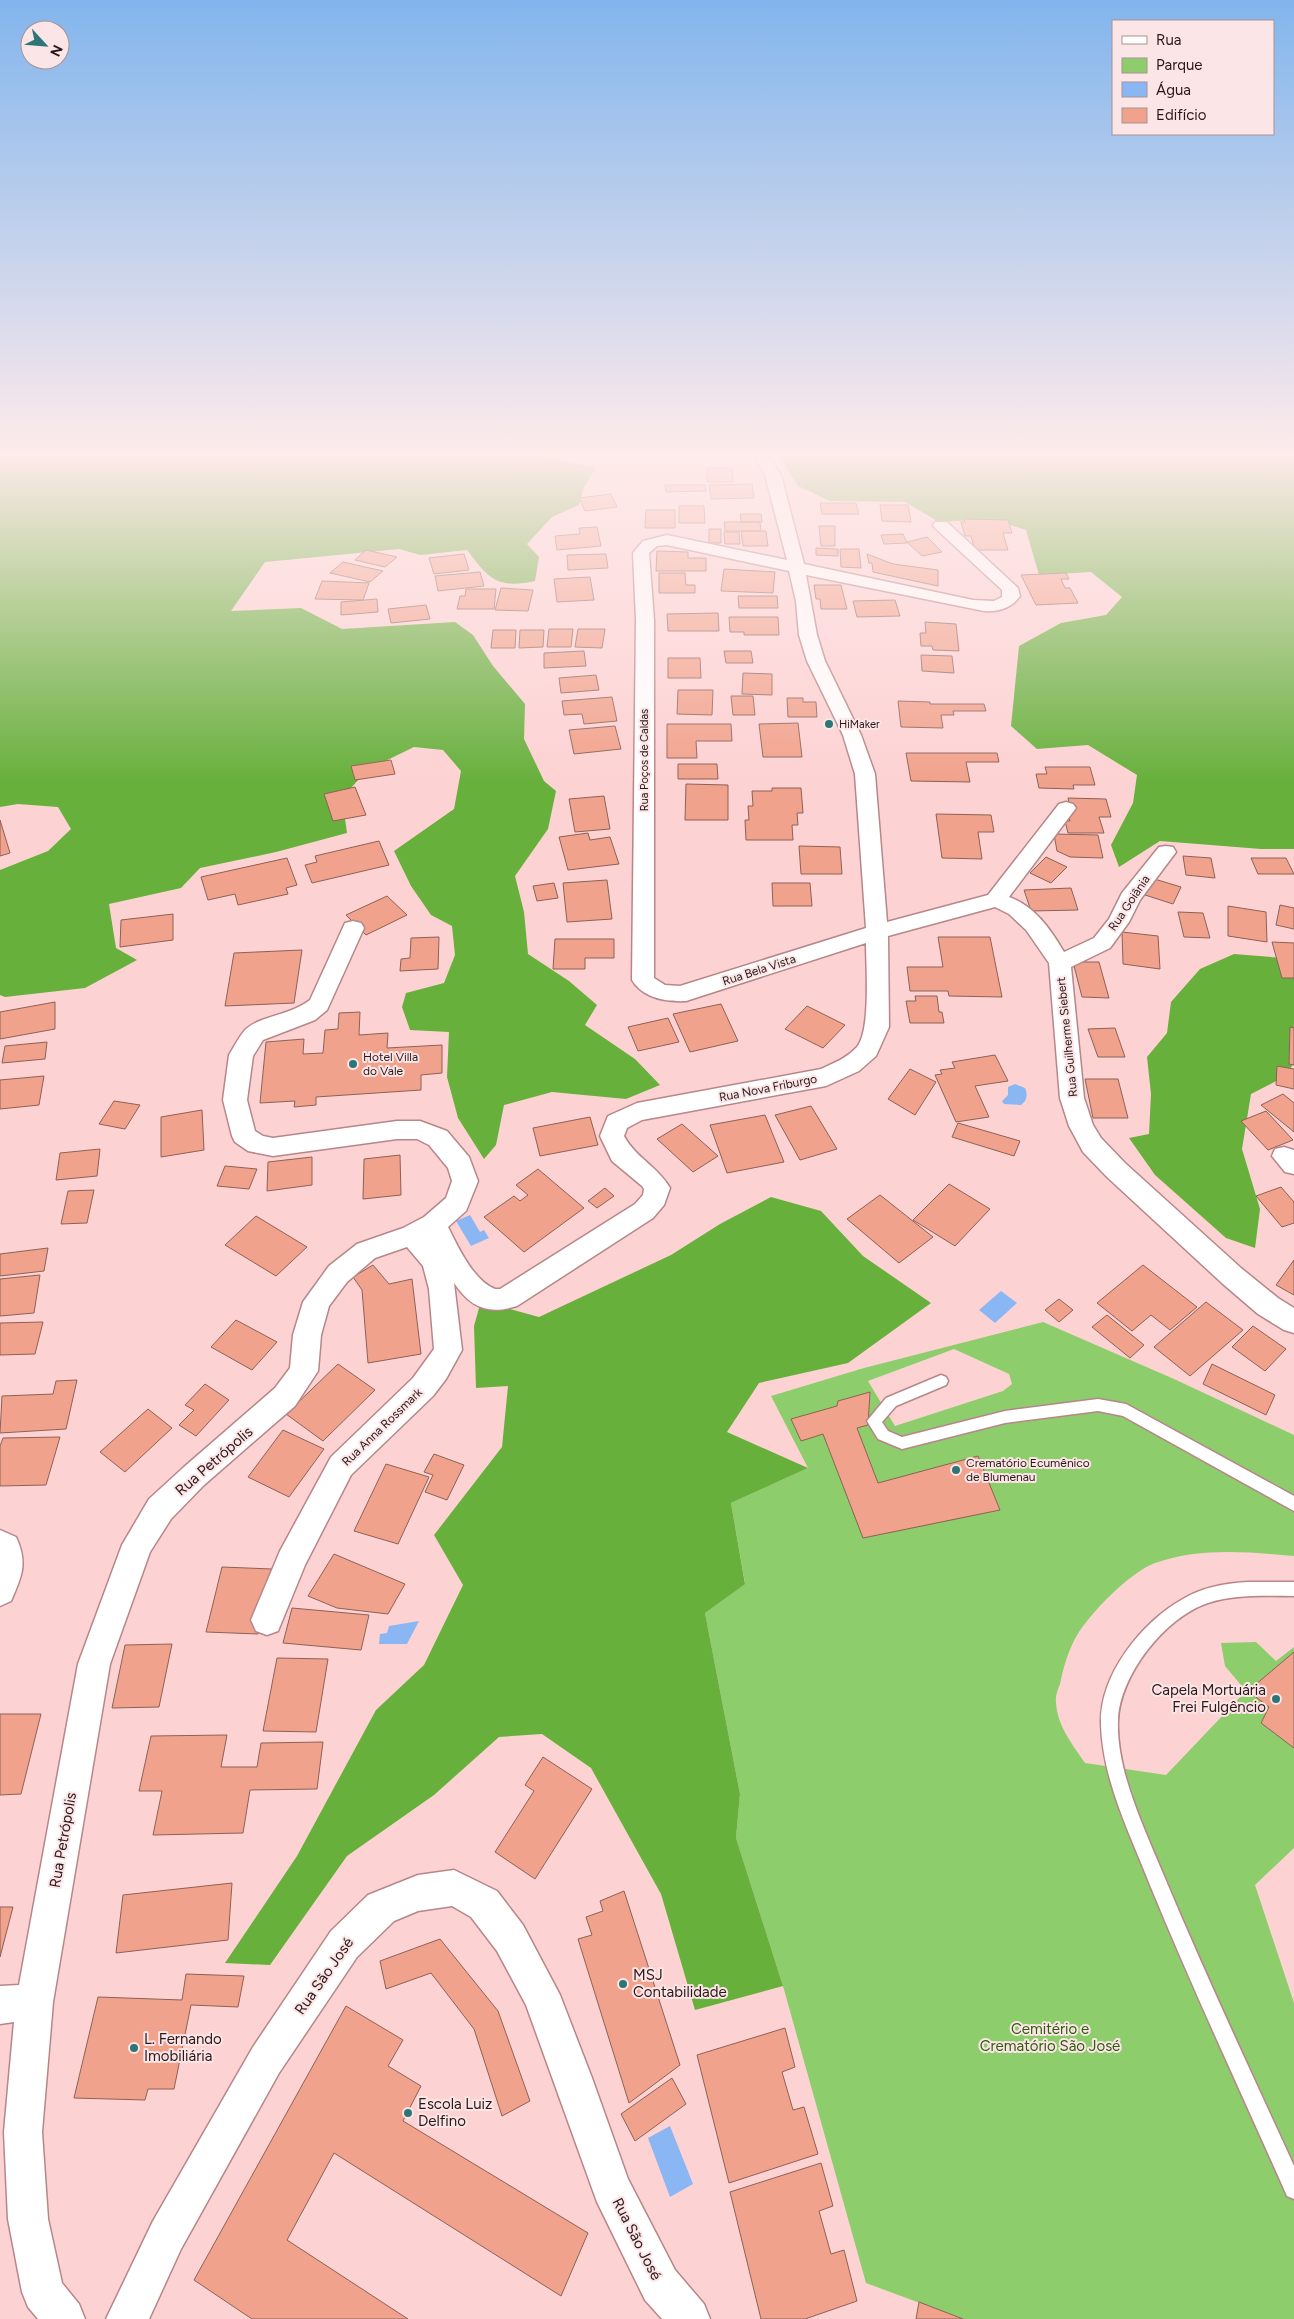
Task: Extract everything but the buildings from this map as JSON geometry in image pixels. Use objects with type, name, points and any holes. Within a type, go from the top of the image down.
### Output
[{"type":"street","name":"Rua Poços de Caldas","points":[[642,565],[645,620],[643,980]]},
{"type":"street","name":"Rua Poços de Caldas","points":[[787,565],[796,567]]},
{"type":"street","points":[[796,567],[973,605],[1000,606],[1012,596],[1010,588],[985,565]]},
{"type":"street","name":"Rua Nova Friburgo","points":[[422,1230],[481,1295],[492,1300],[507,1298],[644,1211],[655,1198],[657,1188],[651,1179],[621,1154],[612,1136],[617,1122],[637,1112],[826,1077],[851,1065],[868,1050],[876,1027],[876,932],[865,774],[852,735],[816,661],[808,635],[804,601],[796,567]]},
{"type":"street","points":[[876,932],[996,900],[1066,808]]},
{"type":"street","name":"Rua Goiânia","points":[[1060,963],[1102,942],[1118,922],[1130,898],[1166,852]]},
{"type":"street","name":"Rua Guilherme Siebert","points":[[996,900],[1007,902],[1021,911],[1048,944],[1060,963],[1072,1098],[1081,1126],[1092,1145],[1116,1170],[1232,1276],[1268,1306],[1294,1322]]},
{"type":"street","name":"Rua Petrópolis","points":[[64,2319],[43,2292],[28,2219],[17,2003],[94,1664],[137,1544],[160,1509],[194,1476],[285,1397],[304,1371],[306,1335],[317,1302],[338,1274],[366,1251],[422,1230],[457,1204],[465,1181],[460,1164],[438,1138],[420,1130],[397,1130],[273,1147],[256,1144],[244,1136],[236,1100],[241,1055],[255,1034],[274,1025],[308,1014],[319,1004],[353,928]]},
{"type":"street","name":"Rua Bela Vista","points":[[643,980],[651,988],[667,994],[686,993],[876,932]]},
{"type":"street","name":"Rua Anna Rossmark","points":[[267,1620],[304,1536],[341,1466],[423,1387],[436,1371],[448,1350],[442,1289],[435,1262],[422,1230]]},
{"type":"street","points":[[0,1544],[6,1547],[9,1555],[8,1572],[0,1592]]},
{"type":"street","name":"Rua São José","points":[[127,2319],[167,2234],[241,2107],[266,2060],[344,1944],[381,1908],[418,1893],[454,1888],[484,1904],[510,1938],[541,1995],[611,2188],[660,2285],[689,2319]]},
{"type":"lane","points":[[942,1381],[891,1402],[874,1421],[883,1435],[902,1443],[1005,1417],[1098,1405],[1126,1410],[1294,1504]]},
{"type":"lane","points":[[1294,1589],[1233,1591],[1202,1597],[1176,1613],[1149,1636],[1124,1671],[1111,1703],[1109,1729],[1123,1794],[1180,1938],[1294,2189]]},
{"type":"green space","points":[[0,565],[263,565],[231,611],[301,608],[342,629],[455,622],[473,635],[493,666],[525,704],[524,739],[544,781],[556,791],[548,829],[515,876],[524,912],[528,954],[569,981],[597,1005],[585,1025],[635,1059],[660,1085],[626,1099],[552,1092],[504,1105],[496,1145],[484,1159],[458,1118],[447,1077],[449,1032],[410,1030],[402,1007],[406,993],[444,983],[455,955],[452,926],[431,915],[411,886],[394,851],[454,809],[461,771],[443,750],[414,747],[367,770],[342,798],[347,833],[276,852],[200,868],[181,888],[109,904],[116,948],[137,960],[85,988],[5,997],[0,995],[0,870],[48,851],[71,829],[58,807],[18,804],[0,807]]},
{"type":"green space","points":[[480,565],[538,565],[535,581],[511,584],[495,579]]},
{"type":"green space","points":[[1036,565],[1294,565],[1294,849],[1261,849],[1160,841],[1119,867],[1111,845],[1133,803],[1137,775],[1088,745],[1037,749],[1011,726],[1019,646],[1061,623],[1106,615],[1122,597],[1091,572],[1039,575]]},
{"type":"green space","points":[[1234,954],[1283,958],[1294,966],[1294,1063],[1284,1077],[1251,1094],[1242,1149],[1260,1209],[1255,1248],[1226,1238],[1155,1175],[1129,1138],[1149,1134],[1151,1094],[1147,1057],[1167,1033],[1171,1002],[1200,969]]},
{"type":"green space","points":[[771,1197],[821,1211],[863,1256],[931,1303],[848,1363],[759,1383],[727,1432],[808,1468],[731,1503],[745,1584],[705,1613],[740,1794],[736,1838],[783,1986],[695,2010],[661,1894],[591,1768],[542,1734],[499,1737],[434,1795],[347,1856],[270,1965],[225,1963],[297,1856],[376,1710],[424,1665],[463,1585],[434,1535],[502,1447],[508,1386],[476,1388],[474,1326],[481,1301],[539,1317],[671,1255],[720,1224]]},
{"type":"green space","name":"Cemitério e Crematório São José","points":[[1043,1322],[1174,1379],[1294,1435],[1294,1556],[1241,1552],[1207,1553],[1172,1558],[1145,1568],[1122,1584],[1082,1628],[1068,1654],[1056,1700],[1062,1727],[1085,1763],[1166,1775],[1246,1691],[1225,1666],[1221,1643],[1256,1642],[1276,1661],[1294,1647],[1294,1848],[1255,1885],[1294,2003],[1294,2319],[963,2319],[866,2283],[783,1986],[736,1838],[740,1794],[705,1613],[745,1583],[731,1503],[808,1468],[771,1396],[864,1368]],"holes":[[[954,1349],[1009,1374],[1012,1384],[1003,1391],[895,1426],[868,1381]]]},
{"type":"water","points":[[1015,1084],[1025,1088],[1026,1100],[1021,1105],[1004,1104],[1002,1101],[1008,1095],[1008,1087]]},
{"type":"water","points":[[470,1215],[480,1232],[484,1230],[489,1238],[471,1246],[456,1221]]},
{"type":"water","points":[[1001,1291],[1017,1303],[995,1323],[979,1310]]},
{"type":"water","points":[[419,1621],[407,1644],[379,1644],[380,1634],[387,1633],[389,1626]]},
{"type":"water","points":[[670,2126],[693,2184],[670,2197],[648,2138]]},
{"type":"place","name":"HiMaker","points":[[829,724]]},
{"type":"place","name":"Hotel Villa do Vale","points":[[353,1064]]},
{"type":"place","name":"Crematório Ecumênico de Blumenau","points":[[956,1470]]},
{"type":"place","name":"Capela Mortuária Frei Fulgêncio","points":[[1276,1699]]},
{"type":"place","name":"MSJ Contabilidade","points":[[623,1984]]},
{"type":"place","name":"L. Fernando Imobiliária","points":[[134,2048]]},
{"type":"place","name":"Escola Luiz Delfino","points":[[408,2113]]}]
